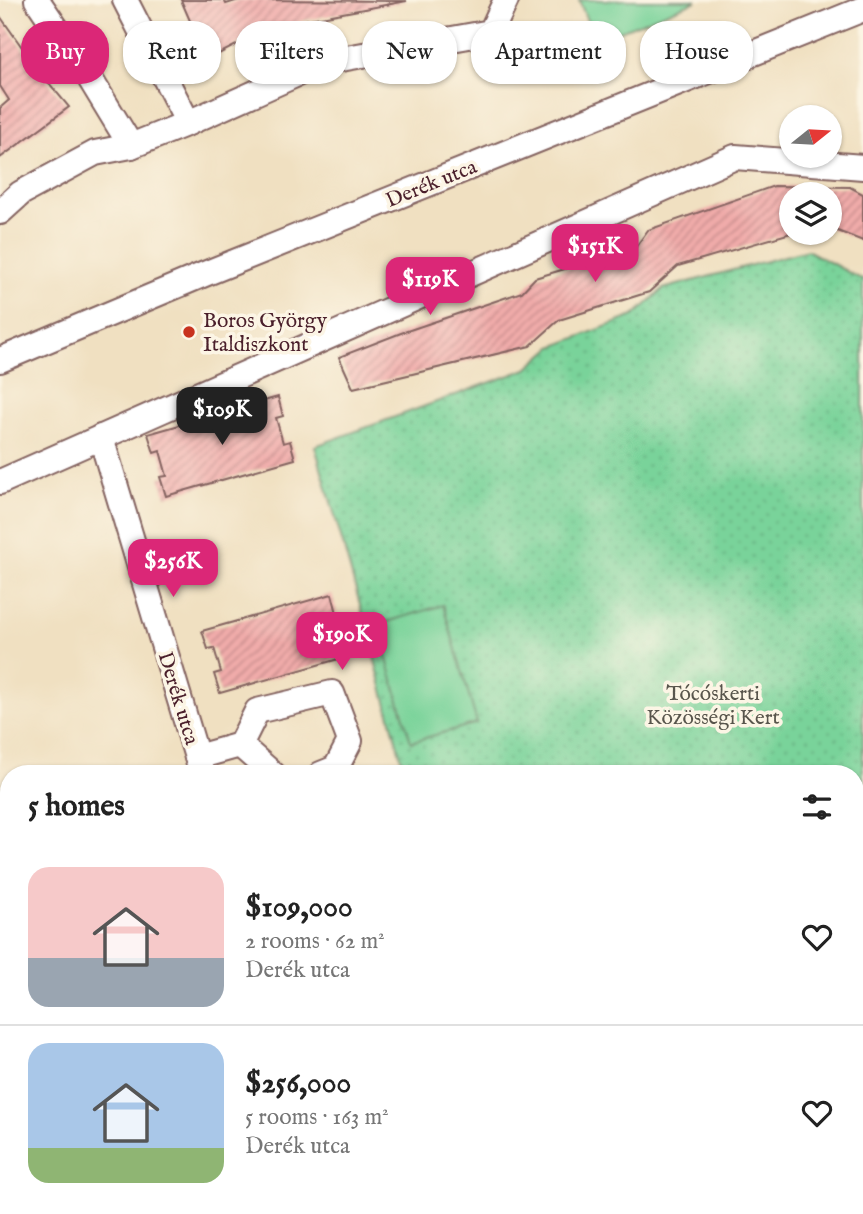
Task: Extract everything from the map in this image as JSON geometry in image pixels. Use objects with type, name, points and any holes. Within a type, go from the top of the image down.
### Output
[{"type":"street","points":[[37,0],[86,72],[131,146]]},
{"type":"street","points":[[125,0],[188,123]]},
{"type":"street","points":[[0,212],[21,193],[95,153],[131,146],[324,62],[491,32],[506,0]]},
{"type":"street","name":"Derék utca","points":[[0,360],[207,273],[863,9]]},
{"type":"street","points":[[0,482],[735,157],[863,167]]},
{"type":"street","name":"Derék utca","points":[[102,437],[199,765],[240,745]]},
{"type":"street","points":[[263,765],[240,745],[257,712],[332,693],[350,741],[338,765]]},
{"type":"green space","points":[[579,0],[696,0],[626,29],[626,21],[587,21]]},
{"type":"green space","name":"Tócóskerti Közösségi Kert","points":[[807,250],[863,280],[863,765],[403,765],[315,446],[527,369],[552,347],[634,316],[663,289]]},
{"type":"green space","points":[[443,605],[477,723],[411,742],[377,625]]},
{"type":"building","points":[[181,0],[224,0],[226,4],[239,0],[407,1],[302,21],[235,21],[235,46],[221,53],[221,21],[190,21]]},
{"type":"building","points":[[0,16],[21,46],[21,84],[50,84],[69,107],[0,158],[0,108],[9,100],[0,86]]},
{"type":"building","points":[[779,186],[779,237],[678,266],[649,292],[559,320],[530,346],[353,388],[339,357],[522,292],[535,278],[635,248],[648,230]]},
{"type":"building","points":[[842,187],[850,187],[863,194],[863,241],[842,233]]},
{"type":"building","points":[[278,397],[283,416],[276,418],[283,443],[290,441],[295,459],[166,496],[160,477],[167,476],[160,451],[154,453],[148,434]]},
{"type":"building","points":[[332,594],[337,613],[330,615],[337,639],[344,637],[349,656],[220,693],[214,674],[221,672],[214,648],[208,649],[202,631]]},
{"type":"place","name":"Boros György Italdiszkont","points":[[189,332]]}]
